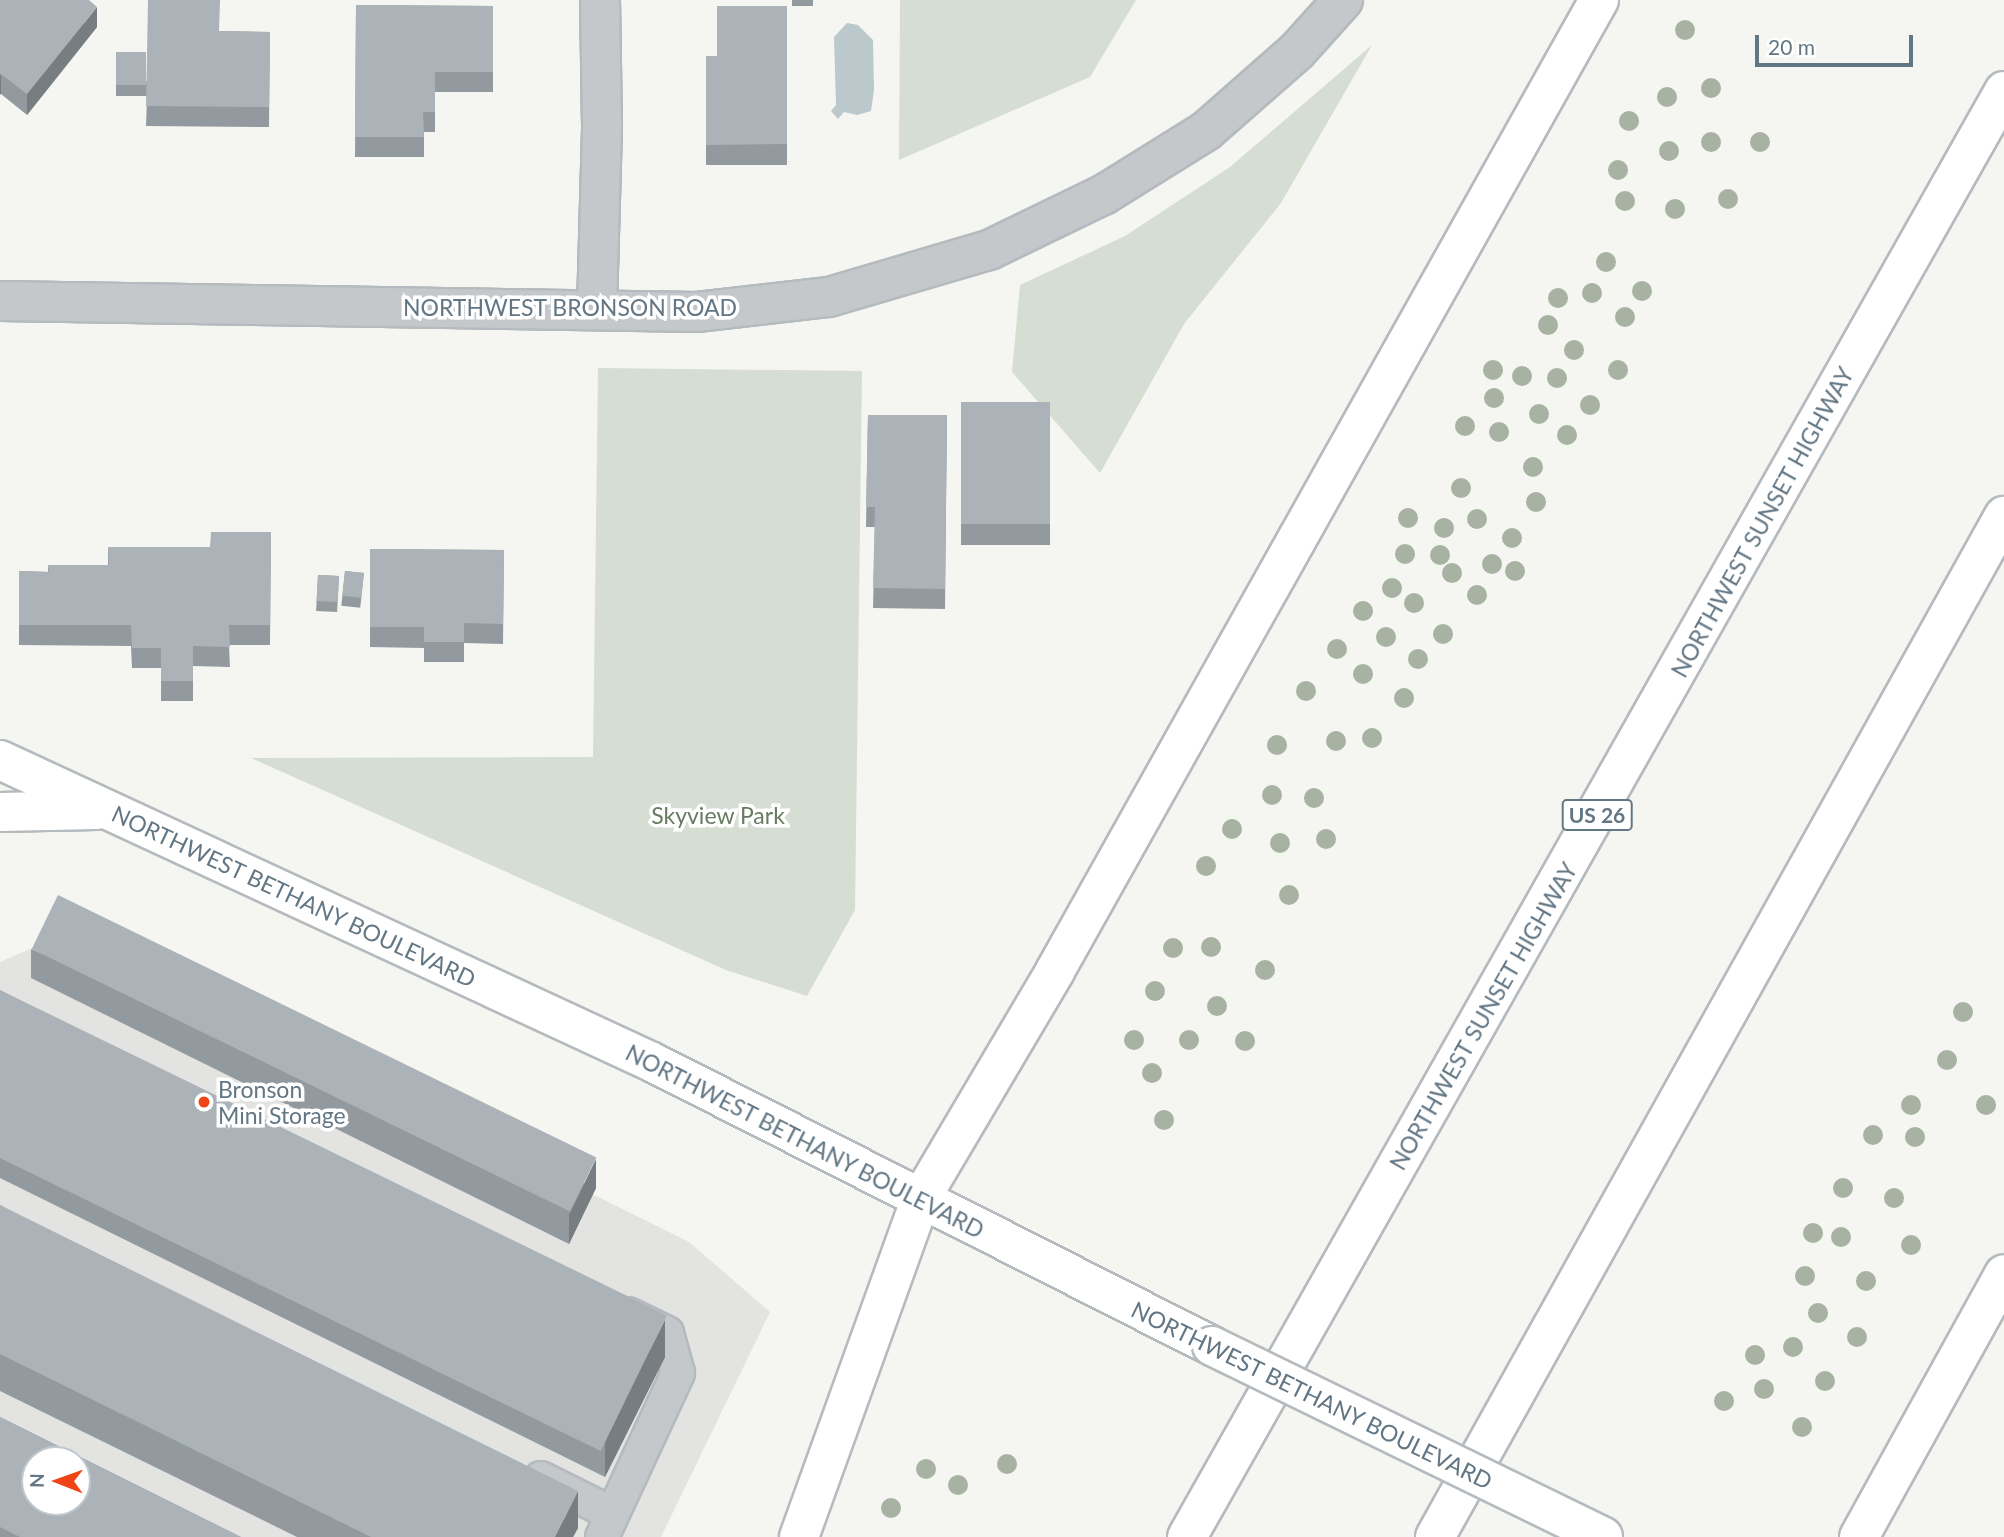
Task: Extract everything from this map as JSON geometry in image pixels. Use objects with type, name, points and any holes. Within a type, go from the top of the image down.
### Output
[{"type":"main road","points":[[799,1537],[921,1198],[1055,971],[1599,0]]},
{"type":"main road","name":"NORTHWEST SUNSET HIGHWAY","points":[[1187,1537],[2004,92]]},
{"type":"main road","points":[[1435,1537],[2004,516]]},
{"type":"main road","name":"NORTHWEST BETHANY BOULEVARD","points":[[0,760],[537,1007],[921,1198],[1076,1280],[1603,1537]]},
{"type":"main road","points":[[0,812],[106,810]]},
{"type":"main road","points":[[1859,1537],[2004,1274]]},
{"type":"street","points":[[597,308],[602,126],[600,0]]},
{"type":"street","name":"NORTHWEST BRONSON ROAD","points":[[0,301],[597,308],[697,312],[829,297],[989,250],[1102,195],[1206,131],[1297,51],[1343,0]]},
{"type":"lane","points":[[513,1465],[608,1526],[678,1373],[667,1333],[605,1303]]},
{"type":"shaded area","points":[[847,23],[858,25],[873,40],[874,90],[871,111],[857,115],[844,112],[838,119],[831,111],[836,105],[834,37]]},
{"type":"shaded area","name":"Bronson Mini Storage","points":[[67,933],[689,1242],[770,1312],[661,1537],[0,1537],[0,962]]},
{"type":"green space","points":[[900,0],[1136,0],[1090,77],[899,160]]},
{"type":"green space","points":[[1372,45],[1281,203],[1184,324],[1100,473],[1012,372],[1020,285],[1125,236],[1230,167]]},
{"type":"green space","name":"Skyview Park","points":[[598,368],[862,371],[855,910],[807,996],[726,970],[251,758],[593,757]]},
{"type":"building","points":[[0,0],[89,0],[97,7],[27,94],[0,75]]},
{"type":"building","points":[[148,0],[220,0],[219,31],[270,32],[269,107],[146,106]]},
{"type":"building","points":[[356,5],[493,6],[493,72],[435,72],[435,112],[423,112],[424,137],[355,137]]},
{"type":"building","points":[[717,6],[787,6],[787,144],[706,145],[706,56],[717,56]]},
{"type":"building","points":[[116,52],[146,52],[146,85],[116,85]]},
{"type":"building","points":[[961,402],[1050,402],[1050,524],[961,524]]},
{"type":"building","points":[[868,415],[947,415],[945,589],[873,588],[875,507],[866,507]]},
{"type":"building","points":[[211,532],[271,532],[270,625],[229,625],[230,647],[193,646],[193,681],[161,681],[161,648],[132,648],[131,625],[19,625],[19,571],[49,572],[48,565],[109,565],[108,547],[210,547]]},
{"type":"building","points":[[370,549],[504,550],[503,624],[464,623],[464,642],[424,642],[424,627],[370,627]]},
{"type":"building","points":[[345,571],[364,573],[361,598],[342,596]]},
{"type":"building","points":[[318,575],[339,576],[338,602],[317,601]]},
{"type":"building","points":[[58,895],[596,1158],[570,1212],[32,949]]},
{"type":"building","points":[[0,990],[667,1315],[601,1451],[0,1158]]},
{"type":"building","points":[[0,1205],[578,1491],[555,1537],[371,1537],[0,1354]]},
{"type":"building","points":[[0,1417],[58,1446],[21,1446],[21,1516],[91,1516],[91,1462],[241,1537],[20,1537],[0,1527]]},
{"type":"place","name":"Bronson Mini Storage","points":[[204,1102]]}]
